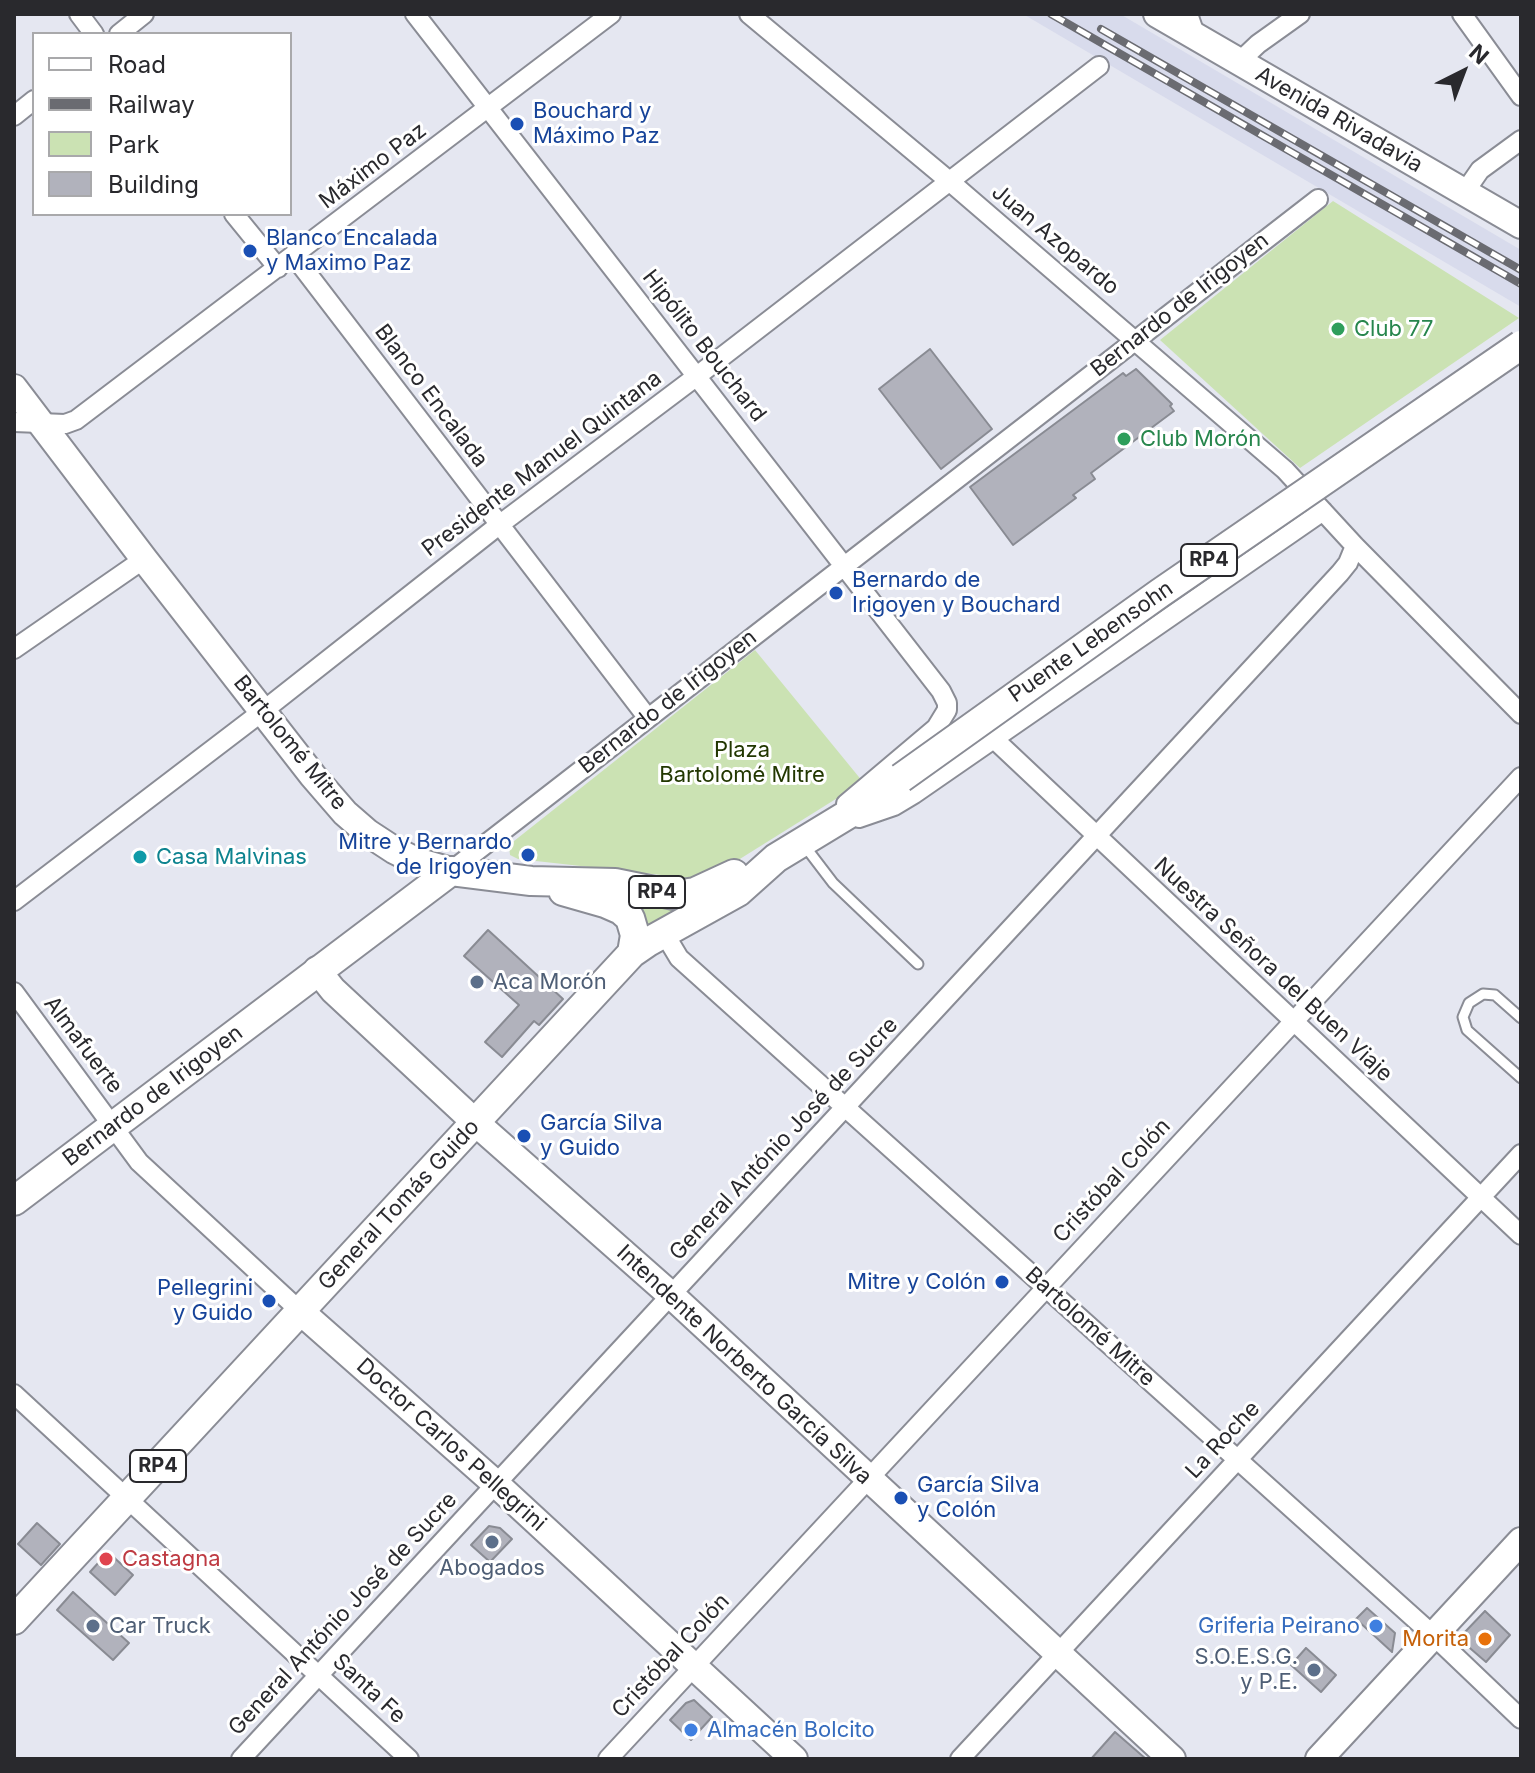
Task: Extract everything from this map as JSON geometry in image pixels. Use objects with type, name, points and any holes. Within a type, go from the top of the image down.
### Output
[{"type":"main road","name":"Puente Lebensohn","points":[[901,778],[1147,602],[1521,348]]},
{"type":"main road","name":"General Tomás Guido","points":[[14,1620],[632,953],[738,892],[776,858],[901,778]]},
{"type":"main road","name":"Bartolomé Mitre","points":[[451,871],[531,881],[615,883],[674,895],[712,886],[776,858]]},
{"type":"main road","name":"Bernardo de Irigoyen","points":[[14,1201],[451,871]]},
{"type":"main road","points":[[531,881],[621,910],[630,918],[635,935],[632,953]]},
{"type":"street","points":[[79,14],[92,32]]},
{"type":"street","points":[[122,32],[144,14]]},
{"type":"street","name":"Hipólito Bouchard","points":[[415,14],[941,691],[947,710]]},
{"type":"street","name":"Máximo Paz","points":[[14,422],[65,424],[76,420],[611,14]]},
{"type":"street","name":"Juan Azopardo","points":[[749,14],[948,180],[1285,470],[1355,546],[1521,714]]},
{"type":"street","name":"Avenida Rivadavia","points":[[1157,14],[1192,25],[1239,62],[1521,225]]},
{"type":"street","points":[[1239,62],[1300,14]]},
{"type":"street","points":[[1462,14],[1521,96]]},
{"type":"street","name":"Presidente Manuel Quintana","points":[[14,901],[1099,66]]},
{"type":"street","points":[[14,116],[32,102]]},
{"type":"street","points":[[1464,193],[1480,170],[1521,140]]},
{"type":"street","name":"Bernardo de Irigoyen","points":[[451,871],[1318,199]]},
{"type":"street","points":[[236,216],[278,268]]},
{"type":"street","name":"Blanco Encalada","points":[[294,256],[647,717]]},
{"type":"street","points":[[1316,503],[1521,348]]},
{"type":"street","name":"Bartolomé Mitre","points":[[14,388],[313,776],[345,813],[368,833],[416,861],[451,871]]},
{"type":"street","name":"General Tomás Guido","points":[[810,838],[894,806],[994,739],[1316,503]]},
{"type":"street","name":"General António José de Sucre","points":[[241,1759],[1340,573],[1355,546]]},
{"type":"street","points":[[14,649],[144,559]]},
{"type":"street","name":"General Tomás Guido","points":[[810,838],[851,798],[936,728],[947,710]]},
{"type":"street","name":"Nuestra Señora del Buen Viaje","points":[[994,739],[1521,1235]]},
{"type":"street","name":"Cristóbal Colón","points":[[608,1759],[1521,777]]},
{"type":"street","name":"Bartolomé Mitre","points":[[664,933],[679,958],[1434,1636],[1521,1719]]},
{"type":"street","name":"Intendente Norberto García Silva","points":[[317,970],[333,990],[476,1123],[672,1296],[1172,1759]]},
{"type":"street","name":"Almafuerte","points":[[14,992],[113,1128]]},
{"type":"street","name":"Doctor Carlos Pellegrini","points":[[113,1128],[139,1162],[300,1311],[496,1484],[794,1759]]},
{"type":"street","name":"La Roche","points":[[960,1759],[1521,1154]]},
{"type":"street","name":"Santa Fe","points":[[14,1394],[409,1759]]},
{"type":"street","points":[[1319,1759],[1521,1541]]},
{"type":"lane","points":[[810,838],[833,883],[918,964]]},
{"type":"lane","points":[[1521,1018],[1495,995],[1483,994],[1469,1003],[1463,1017],[1467,1030],[1521,1078]]},
{"type":"shaded area","points":[[1023,14],[1120,14],[1521,250],[1521,307]]},
{"type":"green space","name":"Club 77","points":[[1333,201],[1519,318],[1300,468],[1160,340]]},
{"type":"green space","name":"Plaza Bartolomé Mitre","points":[[755,650],[863,782],[727,867],[697,879],[518,859],[510,855],[509,845]]},
{"type":"green space","points":[[612,891],[693,900],[642,939]]},
{"type":"building","points":[[930,349],[992,429],[941,469],[879,389]]},
{"type":"building","points":[[1136,369],[1172,404],[1170,406],[1174,411],[1091,473],[1095,479],[1073,495],[1076,498],[1013,545],[970,487],[1123,373],[1126,376]]},
{"type":"building","points":[[488,930],[563,999],[539,1025],[534,1021],[502,1057],[485,1042],[519,1005],[464,956]]},
{"type":"building","points":[[37,1523],[60,1544],[41,1565],[18,1544]]},
{"type":"building","name":"Abogados","points":[[489,1526],[500,1528],[512,1539],[490,1562],[471,1545]]},
{"type":"building","points":[[108,1552],[133,1575],[115,1595],[90,1572]]},
{"type":"building","name":"Car Truck","points":[[73,1592],[129,1643],[113,1660],[57,1610]]},
{"type":"building","name":"Griferia Peirano","points":[[1367,1608],[1395,1633],[1392,1652],[1356,1619]]},
{"type":"building","name":"Morita","points":[[1485,1611],[1510,1635],[1486,1662],[1464,1643],[1464,1633]]},
{"type":"building","name":"S.O.E.S.G. y P.E.","points":[[1306,1648],[1336,1675],[1321,1692],[1291,1665]]},
{"type":"building","name":"Almacén Bolcito","points":[[694,1700],[712,1717],[691,1740],[670,1720],[686,1703]]},
{"type":"building","points":[[1115,1732],[1146,1759],[1091,1759]]},
{"type":"railway","points":[[1051,14],[1521,284]]},
{"type":"railway","points":[[1101,29],[1521,270]]},
{"type":"place","name":"Bouchard y Máximo Paz","points":[[517,124]]},
{"type":"place","name":"Blanco Encalada y Maximo Paz","points":[[250,251]]},
{"type":"place","name":"Club 77","points":[[1338,329]]},
{"type":"place","name":"Club Morón","points":[[1124,439]]},
{"type":"place","name":"Bernardo de Irigoyen y Bouchard","points":[[836,593]]},
{"type":"place","name":"Mitre y Bernardo de Irigoyen","points":[[528,855]]},
{"type":"place","name":"Casa Malvinas","points":[[140,857]]},
{"type":"place","name":"Aca Morón","points":[[477,982]]},
{"type":"place","name":"García Silva y Guido","points":[[524,1136]]},
{"type":"place","name":"Mitre y Colón","points":[[1002,1282]]},
{"type":"place","name":"Pellegrini y Guido","points":[[269,1301]]},
{"type":"place","name":"García Silva y Colón","points":[[901,1498]]},
{"type":"place","name":"Abogados","points":[[492,1542]]},
{"type":"place","name":"Castagna","points":[[106,1559]]},
{"type":"place","name":"Car Truck","points":[[93,1626]]},
{"type":"place","name":"Griferia Peirano","points":[[1376,1626]]},
{"type":"place","name":"Morita","points":[[1485,1639]]},
{"type":"place","name":"S.O.E.S.G. y P.E.","points":[[1314,1670]]},
{"type":"place","name":"Almacén Bolcito","points":[[691,1730]]}]
